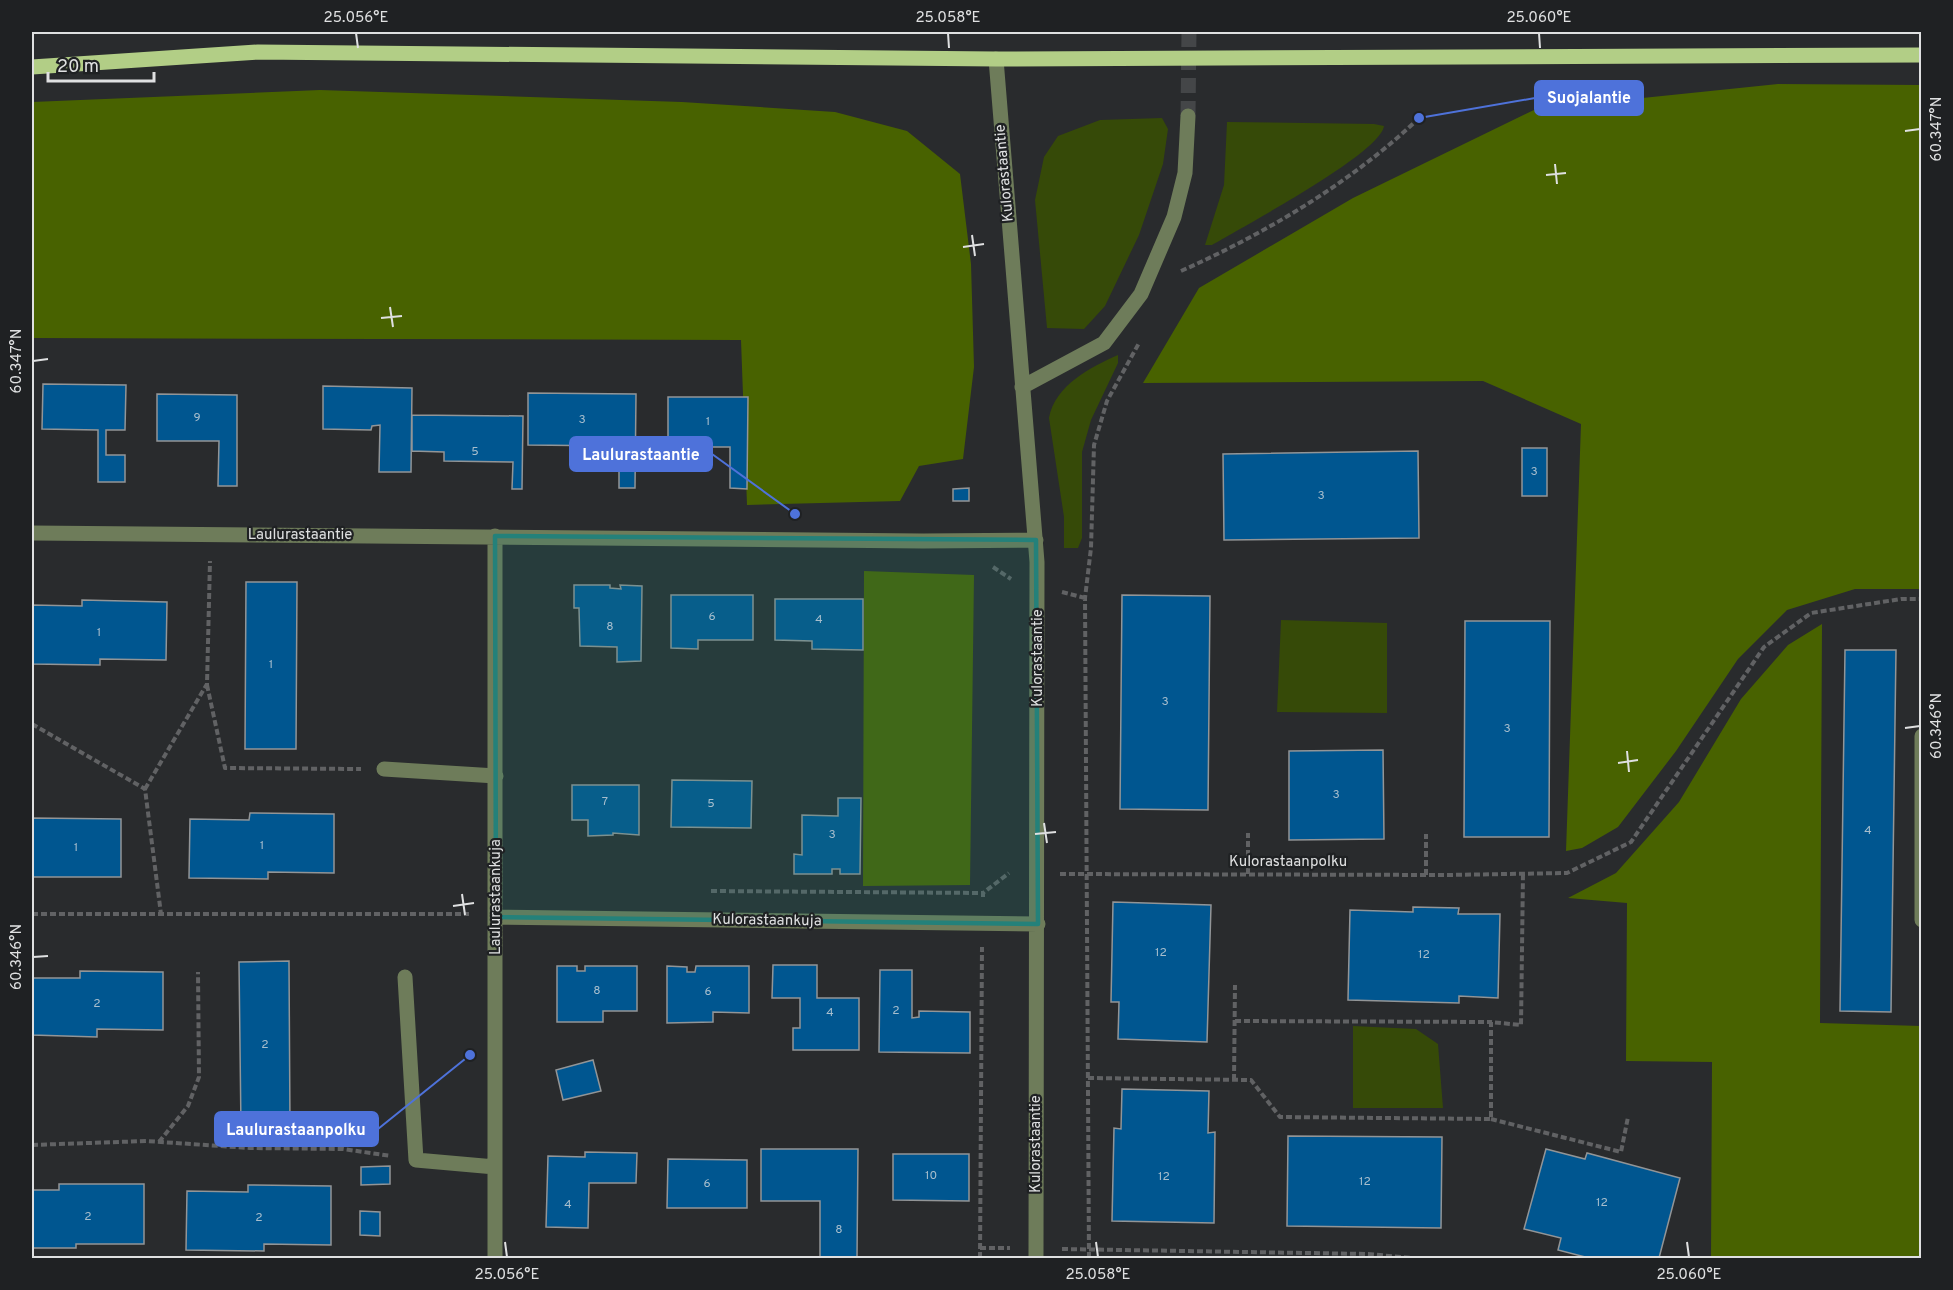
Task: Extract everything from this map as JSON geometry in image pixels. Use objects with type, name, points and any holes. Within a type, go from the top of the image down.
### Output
[{"type":"main road","points":[[32,67],[258,52],[996,59],[1922,55]]},
{"type":"street","name":"Kulorastaantie","points":[[996,59],[1036,540],[1038,874],[1036,1254]]},
{"type":"street","points":[[1022,387],[1104,343],[1141,294],[1174,217],[1185,172],[1188,116]]},
{"type":"street","name":"Laulurastaantie","points":[[32,533],[1036,540]]},
{"type":"street","name":"Laulurastaankuja","points":[[495,536],[495,1258]]},
{"type":"street","points":[[1922,736],[1922,920]]},
{"type":"street","points":[[384,769],[496,776]]},
{"type":"street","name":"Kulorastaankuja","points":[[496,917],[1038,924]]},
{"type":"street","points":[[405,977],[416,1160],[495,1167]]},
{"type":"path","points":[[1181,271],[1241,244],[1342,181],[1399,137],[1419,118]]},
{"type":"path","points":[[1175,280],[1185,262]]},
{"type":"path","points":[[1089,1258],[1085,598],[1091,548],[1094,445],[1107,401],[1142,339]]},
{"type":"path","points":[[210,560],[207,684],[225,768],[384,769]]},
{"type":"path","name":"Kulorastaanpolku","points":[[1009,874],[1567,873],[1631,842],[1764,647],[1811,613],[1901,599],[1922,599]]},
{"type":"path","points":[[161,914],[145,789],[207,684]]},
{"type":"path","points":[[32,724],[145,789]]},
{"type":"path","points":[[1248,833],[1248,874]]},
{"type":"path","points":[[1426,834],[1426,875]]},
{"type":"path","points":[[1235,1021],[1521,1024],[1523,873]]},
{"type":"path","points":[[710,891],[983,893]]},
{"type":"path","points":[[32,914],[472,914],[496,917]]},
{"type":"path","points":[[159,1142],[188,1106],[199,1077],[198,972]]},
{"type":"path","points":[[1234,1080],[1235,985]]},
{"type":"path","points":[[1491,1022],[1491,1119]]},
{"type":"path","points":[[1088,1078],[1251,1080],[1280,1118],[1491,1119],[1620,1152],[1628,1117]]},
{"type":"path","points":[[32,1145],[159,1142],[250,1148],[343,1149],[416,1160]]},
{"type":"path","points":[[980,1248],[1036,1254],[1089,1250],[1368,1254],[1412,1258]]},
{"type":"highlighted area","points":[[495,536],[1036,540],[1038,924],[496,917]]},
{"type":"green space","points":[[1778,84],[1921,85],[1921,589],[1855,589],[1787,610],[1738,659],[1676,751],[1618,827],[1582,848],[1566,851],[1581,424],[1483,381],[1143,383],[1199,288],[1353,198],[1536,109]]},
{"type":"green space","points":[[320,90],[682,102],[835,112],[907,131],[960,174],[971,264],[974,367],[963,459],[919,466],[900,501],[747,505],[741,340],[32,338],[32,102]]},
{"type":"green space","points":[[1162,118],[1168,129],[1163,164],[1139,235],[1105,306],[1084,329],[1047,328],[1035,200],[1044,157],[1058,136],[1100,120]]},
{"type":"green space","points":[[1227,122],[1384,126],[1377,138],[1360,154],[1336,171],[1212,245],[1205,245],[1224,185]]},
{"type":"green space","points":[[1118,355],[1118,363],[1091,420],[1082,452],[1082,538],[1078,548],[1064,548],[1064,517],[1049,418],[1053,406],[1066,387],[1097,365]]},
{"type":"green space","points":[[864,571],[974,575],[970,885],[863,886]]},
{"type":"green space","points":[[1281,620],[1387,623],[1387,713],[1277,712]]},
{"type":"green space","points":[[1822,624],[1820,1023],[1921,1026],[1921,1258],[1711,1258],[1712,1062],[1626,1061],[1627,903],[1568,898],[1616,873],[1679,802],[1741,699],[1788,645]]},
{"type":"green space","points":[[1353,1026],[1416,1029],[1438,1044],[1443,1108],[1353,1108]]},
{"type":"building","points":[[43,384],[126,385],[125,430],[106,430],[106,455],[125,455],[125,482],[98,482],[98,430],[42,429]]},
{"type":"building","points":[[323,386],[412,388],[411,472],[379,472],[380,425],[372,426],[371,430],[323,429]]},
{"type":"building","points":[[528,393],[636,394],[635,488],[619,488],[619,446],[528,445]]},
{"type":"building","points":[[157,394],[237,395],[237,486],[218,486],[219,441],[157,441]]},
{"type":"building","points":[[668,397],[748,397],[747,489],[730,488],[730,447],[668,447]]},
{"type":"building","points":[[412,415],[523,416],[522,489],[512,489],[513,462],[444,461],[444,452],[412,451]]},
{"type":"building","points":[[1522,448],[1547,448],[1547,496],[1522,496]]},
{"type":"building","points":[[1418,451],[1419,538],[1224,540],[1223,454]]},
{"type":"building","points":[[969,488],[969,501],[953,501],[953,489]]},
{"type":"building","points":[[246,582],[297,582],[296,749],[245,749]]},
{"type":"building","points":[[574,585],[610,585],[610,588],[621,589],[620,585],[642,586],[641,661],[617,662],[617,647],[580,646],[579,608],[574,608]]},
{"type":"building","points":[[671,595],[753,595],[753,640],[698,640],[698,649],[671,648]]},
{"type":"building","points":[[1122,595],[1210,596],[1208,810],[1120,809]]},
{"type":"building","points":[[775,599],[863,599],[863,650],[812,649],[812,641],[775,640]]},
{"type":"building","points":[[82,600],[167,602],[166,660],[100,659],[100,665],[32,664],[32,605],[82,606]]},
{"type":"building","points":[[1465,621],[1550,621],[1549,837],[1464,837]]},
{"type":"building","points":[[1845,650],[1896,650],[1891,1012],[1840,1011]]},
{"type":"building","points":[[1383,750],[1384,839],[1289,840],[1289,751]]},
{"type":"building","points":[[672,780],[752,781],[751,828],[671,827]]},
{"type":"building","points":[[572,785],[639,785],[639,835],[613,833],[613,835],[588,836],[588,820],[572,820]]},
{"type":"building","points":[[838,798],[861,798],[860,874],[840,874],[840,869],[832,869],[832,874],[794,874],[794,854],[802,855],[802,815],[838,816]]},
{"type":"building","points":[[250,813],[334,814],[334,873],[268,872],[268,879],[189,878],[190,819],[249,820]]},
{"type":"building","points":[[32,818],[121,819],[121,877],[32,877]]},
{"type":"building","points":[[1113,902],[1211,905],[1207,1042],[1118,1039],[1119,1002],[1111,1002]]},
{"type":"building","points":[[1413,907],[1459,908],[1458,914],[1500,914],[1498,998],[1459,996],[1459,1003],[1348,1000],[1350,910],[1413,912]]},
{"type":"building","points":[[289,961],[290,1128],[241,1129],[239,962]]},
{"type":"building","points":[[773,965],[817,965],[817,998],[859,998],[859,1050],[793,1050],[793,1028],[800,1028],[800,998],[772,998]]},
{"type":"building","points":[[557,966],[577,966],[577,971],[585,971],[585,966],[637,966],[637,1011],[603,1011],[603,1022],[557,1022]]},
{"type":"building","points":[[667,966],[687,967],[687,972],[695,972],[696,966],[749,966],[749,1013],[713,1012],[713,1022],[667,1023]]},
{"type":"building","points":[[880,970],[912,970],[912,1018],[919,1017],[919,1011],[970,1012],[970,1053],[879,1052]]},
{"type":"building","points":[[80,971],[163,972],[163,1030],[97,1029],[97,1037],[32,1035],[32,978],[80,978]]},
{"type":"building","points":[[593,1060],[601,1091],[563,1100],[556,1070]]},
{"type":"building","points":[[1122,1089],[1209,1091],[1208,1133],[1215,1132],[1214,1223],[1112,1221],[1114,1128],[1121,1129]]},
{"type":"building","points":[[1288,1136],[1442,1137],[1441,1228],[1287,1226]]},
{"type":"building","points":[[761,1149],[858,1149],[857,1258],[820,1258],[820,1201],[761,1201]]},
{"type":"building","points":[[1546,1149],[1585,1159],[1587,1153],[1680,1178],[1659,1258],[1589,1258],[1558,1250],[1561,1238],[1524,1229]]},
{"type":"building","points":[[585,1152],[637,1153],[636,1183],[589,1183],[588,1228],[546,1227],[548,1156],[585,1157]]},
{"type":"building","points":[[893,1154],[969,1154],[969,1201],[893,1200]]},
{"type":"building","points":[[668,1159],[747,1160],[747,1208],[667,1208]]},
{"type":"building","points":[[390,1166],[390,1184],[361,1185],[361,1167]]},
{"type":"building","points":[[59,1184],[144,1184],[144,1244],[76,1244],[76,1248],[32,1248],[32,1190],[59,1190]]},
{"type":"building","points":[[248,1185],[331,1186],[331,1245],[264,1244],[264,1251],[186,1250],[187,1191],[248,1192]]},
{"type":"building","points":[[360,1211],[380,1212],[380,1236],[360,1235]]},
{"type":"tunnel","points":[[1188,116],[1189,32]]},
{"type":"place","name":"Suojalantie","points":[[1419,118]]},
{"type":"place","name":"Laulurastaantie","points":[[795,514]]},
{"type":"place","name":"Laulurastaanpolku","points":[[470,1055]]}]
